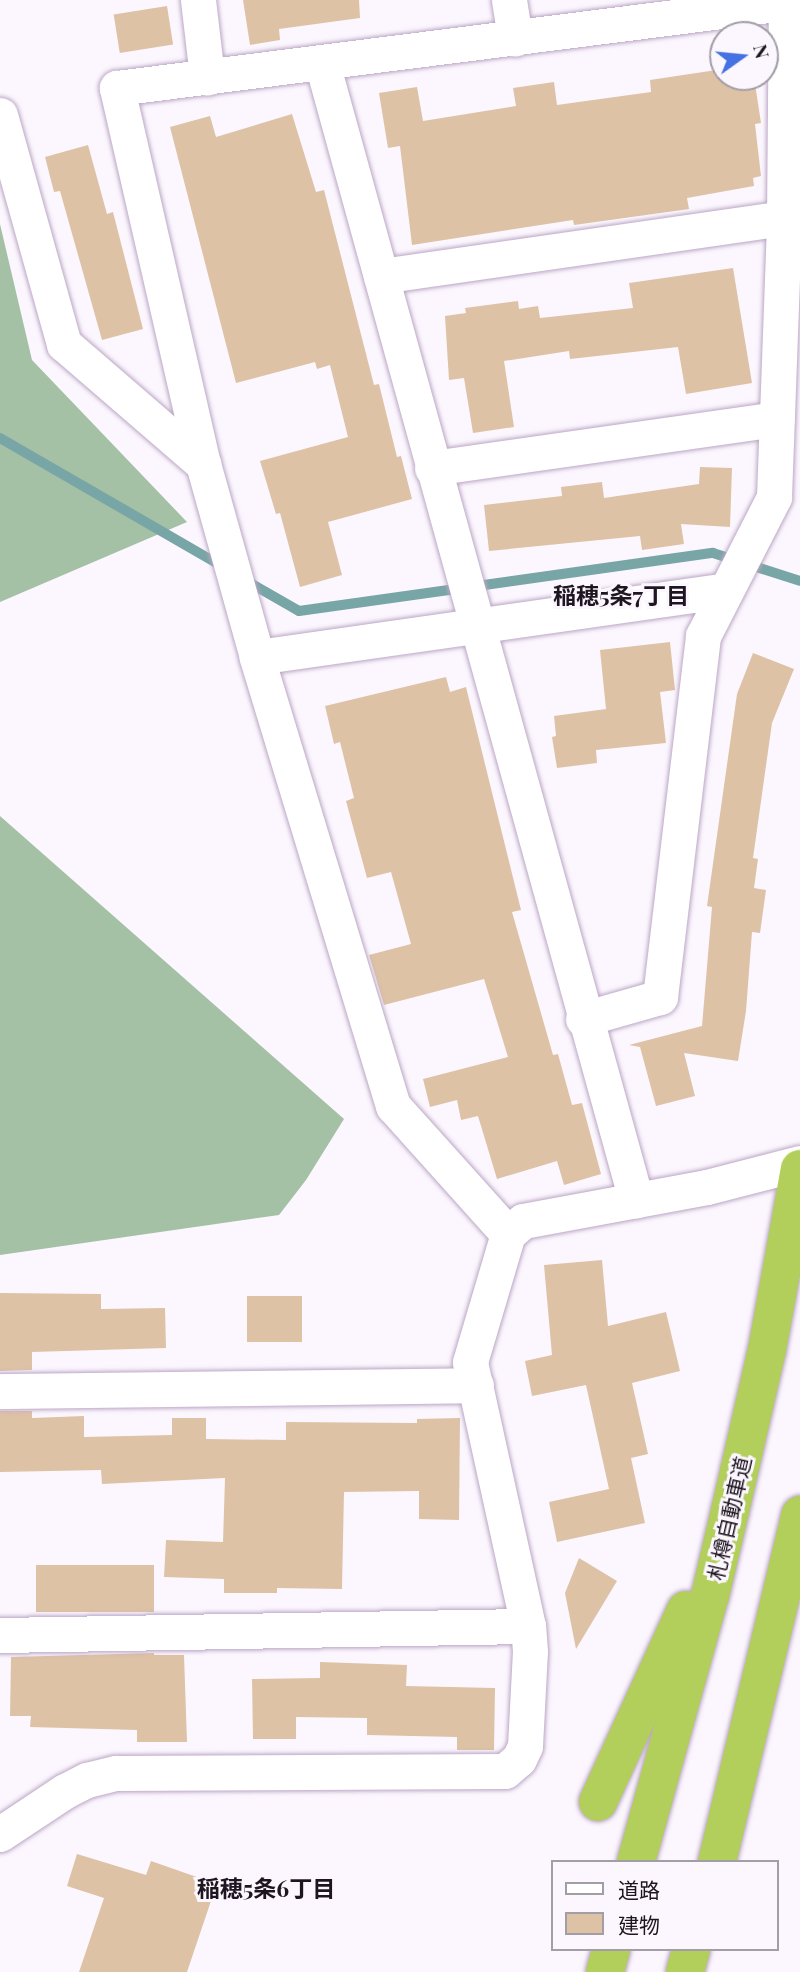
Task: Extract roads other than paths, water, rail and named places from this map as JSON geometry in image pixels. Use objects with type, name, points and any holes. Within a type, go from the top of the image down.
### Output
[{"type":"highway","name":"札樽自動車道","points":[[637,1860],[710,1596],[768,1350],[800,1169]]},
{"type":"highway","points":[[598,1802],[730,1511]]},
{"type":"highway","points":[[717,1860],[800,1515]]},
{"type":"highway","points":[[604,1972],[610,1951]]},
{"type":"highway","points":[[685,1972],[690,1951]]},
{"type":"street","points":[[198,0],[207,77]]},
{"type":"street","points":[[509,0],[515,39]]},
{"type":"street","points":[[508,1234],[393,1106],[257,657],[203,464],[117,88],[793,3],[774,497],[703,636],[660,997],[583,1019]]},
{"type":"street","points":[[322,63],[583,1019],[636,1200]]},
{"type":"street","points":[[0,115],[64,344],[203,464]]},
{"type":"street","points":[[381,276],[784,218]]},
{"type":"street","points":[[432,468],[777,419]]},
{"type":"street","points":[[257,657],[475,619],[727,587]]},
{"type":"street","points":[[0,1834],[65,1791],[87,1780],[116,1773],[505,1771],[519,1759],[525,1746],[530,1653],[528,1626],[470,1362],[508,1234],[523,1221],[717,1185],[800,1163]]},
{"type":"street","points":[[0,1391],[476,1385]]},
{"type":"street","points":[[0,1635],[528,1626]]},
{"type":"waterway","points":[[0,438],[222,566]]},
{"type":"waterway","points":[[245,580],[299,611],[713,553],[800,581]]},
{"type":"district","name":"稲穂5条7丁目","points":[[621,595]]},
{"type":"district","name":"稲穂5条6丁目","points":[[266,1888]]}]
